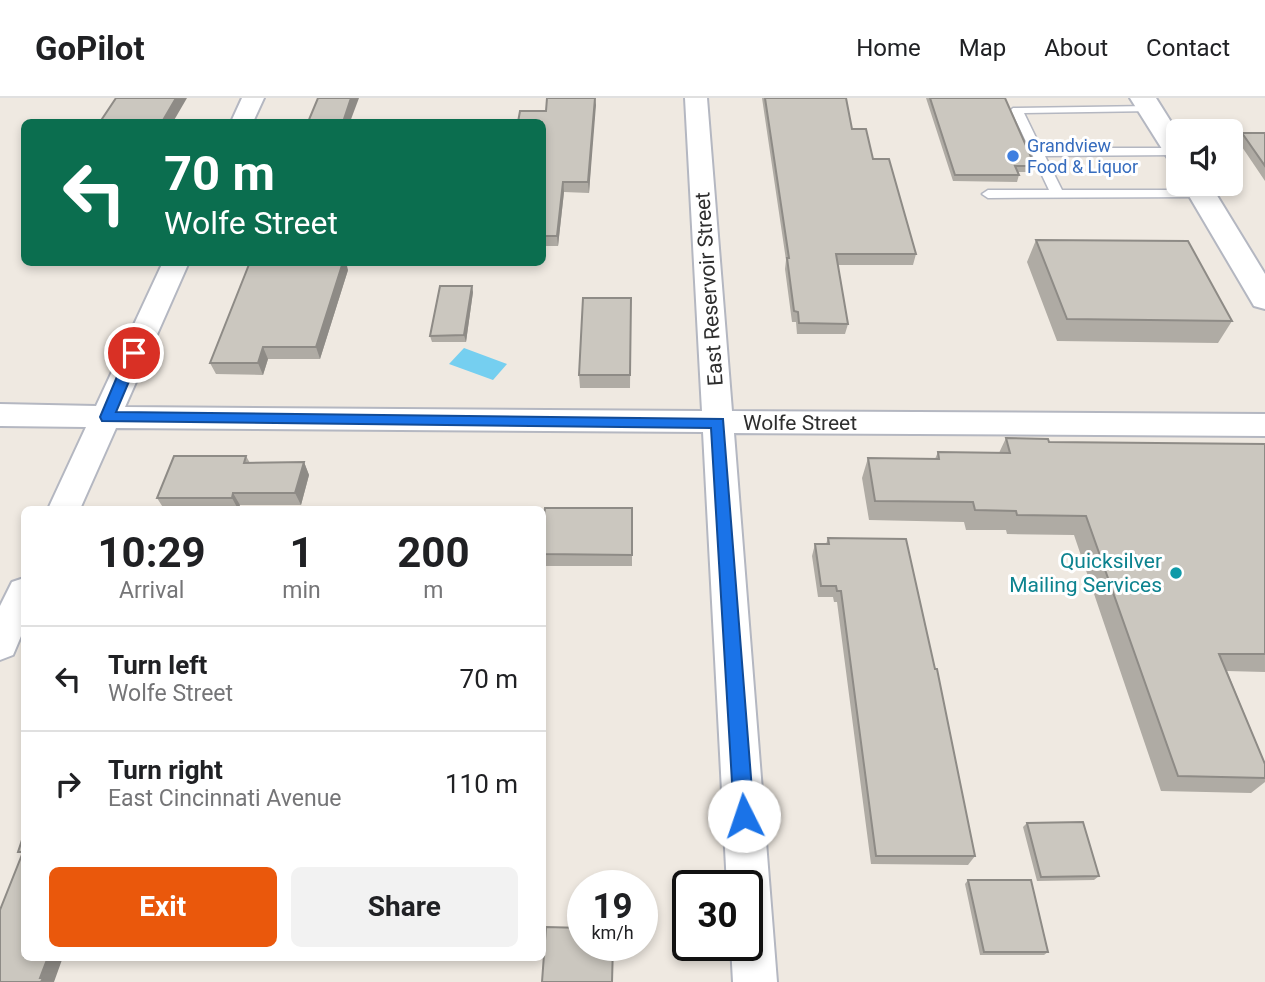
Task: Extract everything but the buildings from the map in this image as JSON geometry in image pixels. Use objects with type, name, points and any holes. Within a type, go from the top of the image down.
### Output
[{"type":"street","points":[[243,119],[253,98]]},
{"type":"street","name":"East Reservoir Street","points":[[696,98],[755,982]]},
{"type":"street","points":[[1147,104],[1166,135]]},
{"type":"street","points":[[1203,196],[1265,299]]},
{"type":"street","points":[[65,506],[174,266]]},
{"type":"street","name":"Wolfe Street","points":[[0,415],[1265,425]]},
{"type":"street","points":[[0,644],[21,598]]},
{"type":"lane","points":[[1057,194],[1017,110],[1147,104]]},
{"type":"lane","points":[[1037,152],[1166,153]]},
{"type":"lane","points":[[988,194],[1166,190]]},
{"type":"water","points":[[464,348],[507,364],[493,380],[449,364]]},
{"type":"place","name":"Grandview Food & Liquor","points":[[1013,156]]},
{"type":"place","name":"Quicksilver Mailing Services","points":[[1176,573]]},
{"type":"route","points":[[134,353],[107,417],[718,422],[744,816]]}]
